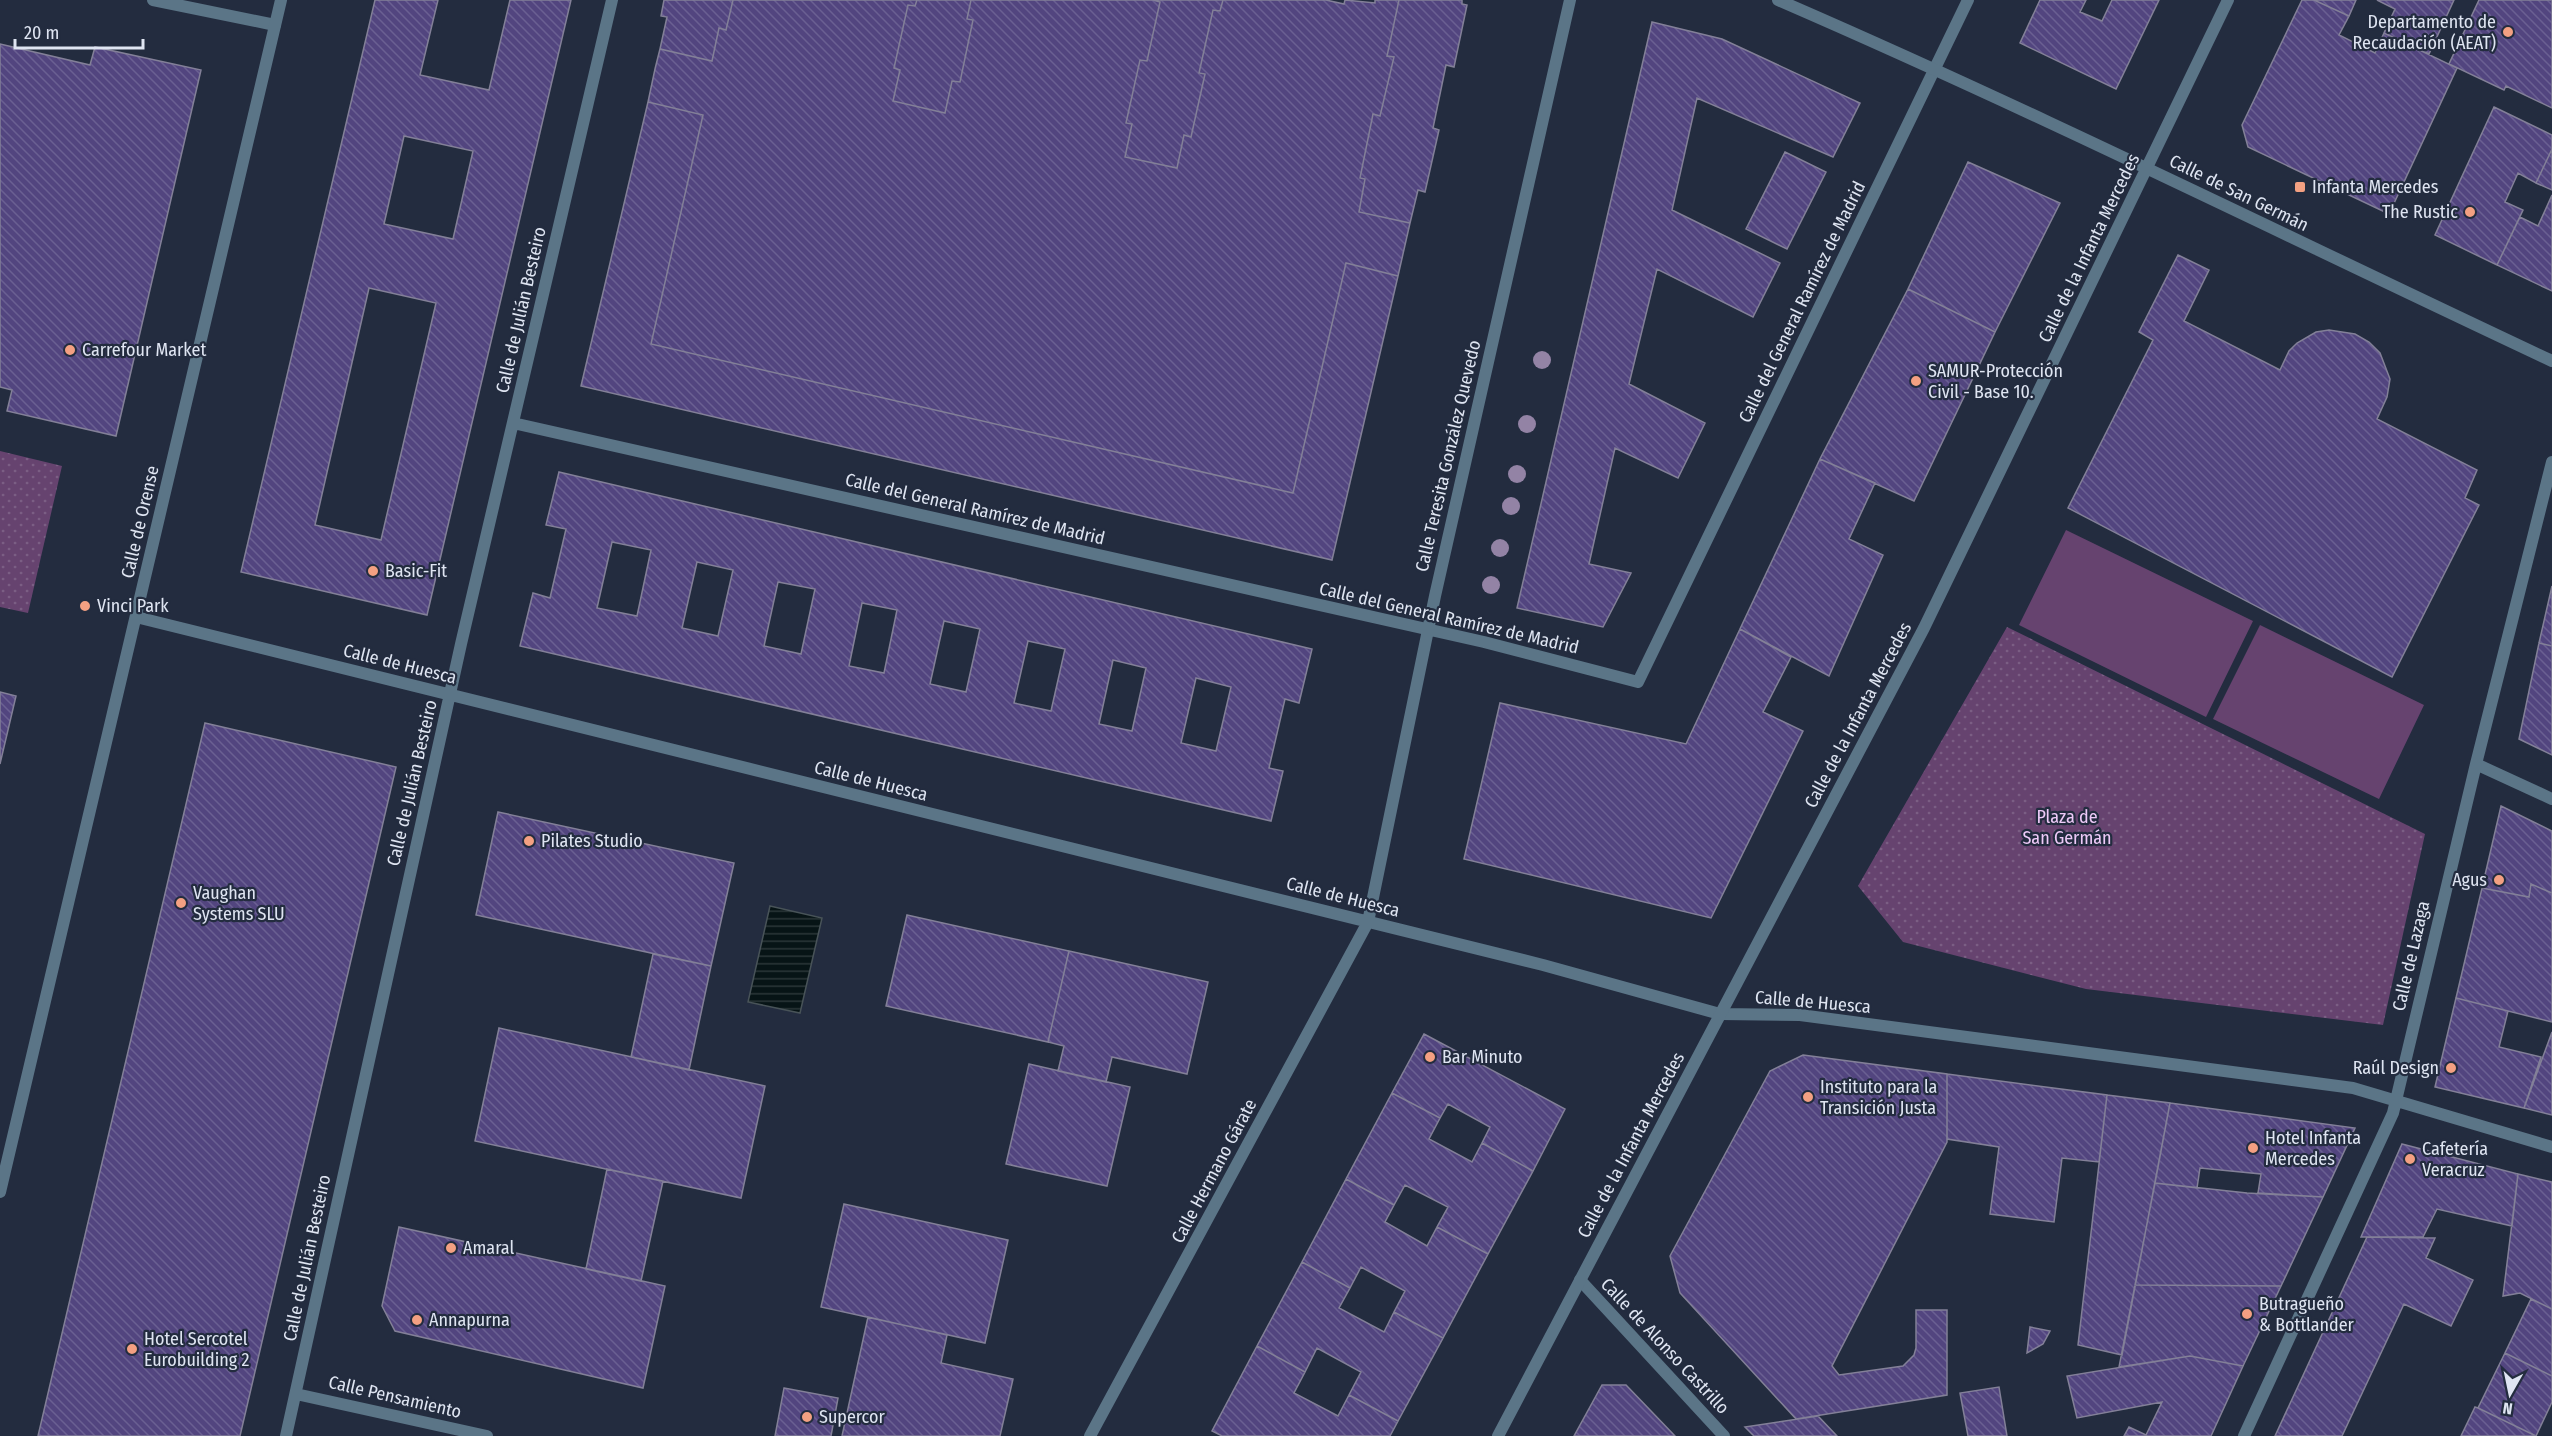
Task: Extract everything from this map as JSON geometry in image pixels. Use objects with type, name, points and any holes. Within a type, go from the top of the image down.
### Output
[{"type":"street","points":[[153,0],[275,25]]},
{"type":"street","name":"Calle de Orense","points":[[0,1192],[280,0]]},
{"type":"street","name":"Calle de Julián Besteiro","points":[[286,1436],[450,695],[612,0]]},
{"type":"street","name":"Calle Teresita González Quevedo","points":[[1368,922],[1427,631],[1570,0]]},
{"type":"street","name":"Calle de San Germán","points":[[1778,0],[1935,68],[2552,361]]},
{"type":"street","name":"Calle del General Ramírez de Madrid","points":[[513,423],[1427,631],[1484,642],[1638,682],[1968,0]]},
{"type":"street","name":"Calle de la Infanta Mercedes","points":[[1498,1436],[1924,628],[2228,0]]},
{"type":"street","name":"Calle de Lazaga","points":[[2244,1436],[2384,1135],[2395,1100],[2552,462]]},
{"type":"street","name":"Calle de Huesca","points":[[136,617],[1554,968],[1720,1014],[1800,1015],[2353,1088],[2552,1147]]},
{"type":"street","points":[[2476,764],[2552,799]]},
{"type":"street","name":"Calle Hermano Gárate","points":[[1090,1436],[1368,922]]},
{"type":"street","name":"Calle de Alonso Castrillo","points":[[1580,1280],[1724,1436]]},
{"type":"street","name":"Calle Pensamiento","points":[[296,1394],[487,1436]]},
{"type":"green space","points":[[0,451],[62,466],[28,613],[0,607]]},
{"type":"green space","points":[[2066,530],[2253,621],[2206,717],[2019,625]]},
{"type":"green space","points":[[2260,625],[2424,705],[2379,799],[2213,719]]},
{"type":"green space","name":"Plaza de San Germán","points":[[2007,627],[2425,834],[2383,1025],[2086,989],[1903,942],[1858,886]]},
{"type":"shaded area","points":[[770,906],[822,918],[800,1013],[748,1002]]},
{"type":"building","points":[[375,0],[438,0],[420,75],[489,90],[510,0],[571,0],[427,615],[241,572]],"holes":[[[404,136],[473,151],[453,239],[384,224]],[[369,288],[436,303],[381,540],[315,525]]]},
{"type":"building","points":[[664,0],[733,0],[726,30],[719,28],[712,61],[660,49],[667,17],[661,16]]},
{"type":"building","points":[[733,0],[917,0],[915,6],[908,5],[894,68],[900,70],[893,101],[945,113],[952,81],[960,82],[973,20],[967,19],[971,0],[1153,0],[1160,2],[1147,61],[1140,60],[1126,123],[1132,124],[1125,157],[1177,168],[1184,135],[1191,137],[1205,74],[1199,73],[1213,10],[1220,11],[1223,0],[1326,0],[1344,4],[1345,0],[1375,3],[1375,0],[1399,0],[1387,56],[1394,57],[1380,116],[1373,114],[1360,178],[1365,179],[1359,212],[1410,223],[1398,276],[1346,263],[1293,493],[651,344],[703,115],[648,102],[655,69],[660,49],[712,61],[719,28],[726,30]]},
{"type":"building","points":[[917,0],[971,0],[967,19],[973,20],[960,82],[952,81],[945,113],[893,101],[900,70],[894,68],[908,5],[915,6]]},
{"type":"building","points":[[1153,0],[1223,0],[1220,11],[1213,10],[1199,73],[1205,74],[1191,137],[1184,135],[1177,168],[1125,157],[1132,124],[1126,123],[1140,60],[1147,61],[1160,2]]},
{"type":"building","points":[[1399,0],[1462,0],[1462,4],[1467,5],[1454,67],[1446,65],[1433,128],[1439,130],[1425,192],[1418,190],[1410,223],[1359,212],[1365,179],[1360,178],[1373,114],[1380,116],[1394,57],[1387,56]]},
{"type":"building","points":[[2040,0],[2086,0],[2080,12],[2102,21],[2112,0],[2159,0],[2116,89],[2020,43]]},
{"type":"building","points":[[2302,0],[2314,0],[2349,16],[2339,35],[2375,53],[2384,33],[2457,68],[2389,214],[2248,147],[2242,125]]},
{"type":"building","points":[[2314,0],[2356,0],[2349,16]]},
{"type":"building","points":[[2377,0],[2454,0],[2429,54],[2384,33],[2395,9]]},
{"type":"building","name":"Departamento de Recaudación (AEAT)","points":[[2479,0],[2552,0],[2552,108],[2506,86],[2504,90],[2449,64]]},
{"type":"building","points":[[1652,22],[1722,39],[1860,103],[1833,157],[1697,98],[1672,210],[1780,263],[1753,317],[1657,269],[1629,384],[1705,423],[1678,478],[1615,448],[1589,564],[1631,573],[1603,627],[1517,608]]},
{"type":"building","points":[[0,44],[90,65],[95,47],[201,70],[116,436],[7,411],[12,390],[0,387]]},
{"type":"building","points":[[648,102],[703,115],[651,344],[1293,493],[1346,263],[1398,276],[1332,560],[581,386]]},
{"type":"building","points":[[2494,107],[2552,135],[2552,149],[2536,183],[2518,173],[2505,202],[2523,210],[2497,265],[2435,235]]},
{"type":"building","points":[[2552,149],[2552,190],[2536,183]]},
{"type":"building","points":[[1785,152],[1826,172],[1787,249],[1746,229]]},
{"type":"building","points":[[1968,162],[2060,203],[1995,332],[1908,289]]},
{"type":"building","points":[[2552,195],[2552,291],[2497,265],[2520,217],[2538,226]]},
{"type":"building","points":[[2178,255],[2209,270],[2184,321],[2280,370],[2289,351],[2297,343],[2316,332],[2329,330],[2355,334],[2369,342],[2380,353],[2390,379],[2387,397],[2377,419],[2477,470],[2465,498],[2479,505],[2392,677],[2068,508],[2153,340],[2139,332]]},
{"type":"building","name":"SAMUR-Protección Civil - Base 10.","points":[[1908,289],[1995,332],[1914,501],[1820,459]]},
{"type":"building","points":[[1820,459],[1875,483],[1849,539],[1883,555],[1829,676],[1740,629]]},
{"type":"building","points":[[559,472],[1312,649],[1299,703],[1285,699],[1269,768],[1283,771],[1271,821],[520,646],[533,593],[550,598],[566,529],[546,525]],"holes":[[[612,542],[651,550],[637,616],[597,608]],[[697,562],[733,570],[718,636],[682,628]],[[778,582],[815,589],[801,654],[764,646]],[[862,603],[897,610],[884,673],[849,666]],[[944,621],[980,629],[966,692],[930,684]],[[1028,641],[1065,649],[1051,711],[1014,703]],[[1113,660],[1146,668],[1132,731],[1099,724]],[[1196,678],[1231,687],[1216,751],[1181,743]]]},
{"type":"building","points":[[2552,586],[2552,646],[2539,643]]},
{"type":"building","points":[[1740,629],[1791,657],[1763,712],[1803,731],[1711,918],[1464,859],[1500,703],[1686,744]]},
{"type":"building","points":[[2539,643],[2552,646],[2552,755],[2519,739]]},
{"type":"building","points":[[0,692],[16,696],[0,764]]},
{"type":"building","points":[[205,723],[396,767],[240,1436],[38,1436]]},
{"type":"building","points":[[2501,806],[2552,831],[2552,893],[2531,884],[2529,897],[2482,888]]},
{"type":"building","points":[[498,812],[734,863],[711,966],[476,915]]},
{"type":"building","points":[[2531,884],[2552,893],[2552,1022],[2456,998],[2482,888],[2529,897]]},
{"type":"building","points":[[907,915],[1069,951],[1048,1042],[886,1006]]},
{"type":"building","points":[[1069,951],[1208,982],[1187,1074],[1112,1057],[1106,1082],[1058,1071],[1064,1046],[1048,1042]]},
{"type":"building","points":[[653,954],[711,966],[689,1070],[631,1057]]},
{"type":"building","points":[[2456,998],[2508,1011],[2499,1047],[2541,1057],[2524,1108],[2435,1087]]},
{"type":"building","points":[[499,1028],[765,1086],[741,1198],[475,1141]]},
{"type":"building","points":[[2552,1032],[2552,1115],[2524,1108]]},
{"type":"building","points":[[1424,1034],[1565,1109],[1533,1171],[1482,1143],[1490,1127],[1448,1104],[1440,1118],[1392,1093]]},
{"type":"building","points":[[1803,1055],[1947,1074],[1947,1142],[1832,1366],[1839,1375],[1903,1366],[1914,1355],[1916,1348],[1916,1310],[1947,1310],[1947,1395],[1796,1419],[1680,1293],[1670,1256],[1770,1071]]},
{"type":"building","points":[[1029,1064],[1130,1087],[1107,1186],[1006,1164]]},
{"type":"building","points":[[1947,1074],[2107,1095],[2099,1162],[2062,1158],[2054,1222],[1990,1214],[1999,1147],[1947,1139]]},
{"type":"building","points":[[1392,1093],[1440,1118],[1429,1139],[1472,1162],[1482,1143],[1533,1171],[1488,1254],[1437,1227],[1448,1207],[1405,1185],[1394,1205],[1346,1179]]},
{"type":"building","points":[[2107,1095],[2170,1103],[2122,1355],[2078,1345]]},
{"type":"building","name":"Hotel Infanta Mercedes","points":[[2170,1103],[2355,1128],[2323,1197],[2258,1193],[2261,1174],[2200,1168],[2197,1188],[2155,1183]]},
{"type":"building","points":[[2402,1144],[2518,1174],[2512,1226],[2437,1209],[2423,1237],[2361,1237]]},
{"type":"building","points":[[607,1169],[663,1181],[641,1281],[586,1269]]},
{"type":"building","points":[[2518,1174],[2552,1182],[2552,1309],[2520,1293],[2503,1296]]},
{"type":"building","points":[[1346,1179],[1394,1205],[1385,1222],[1427,1246],[1437,1227],[1488,1254],[1443,1338],[1394,1312],[1405,1291],[1361,1267],[1350,1288],[1302,1262]]},
{"type":"building","points":[[2155,1183],[2247,1193],[2323,1197],[2281,1286],[2135,1285]]},
{"type":"building","points":[[844,1204],[1008,1240],[985,1343],[821,1307]]},
{"type":"building","points":[[399,1227],[665,1286],[643,1388],[395,1331],[382,1306]]},
{"type":"building","points":[[2367,1237],[2435,1238],[2426,1258],[2473,1280],[2451,1326],[2404,1304],[2342,1436],[2275,1436]]},
{"type":"building","points":[[1302,1262],[1350,1288],[1339,1308],[1384,1332],[1394,1312],[1443,1338],[1398,1421],[1349,1395],[1361,1372],[1317,1348],[1305,1372],[1257,1346]]},
{"type":"building","points":[[2135,1285],[2281,1286],[2243,1366],[2190,1356],[2119,1367]]},
{"type":"building","points":[[2531,1299],[2552,1309],[2552,1376],[2505,1353]]},
{"type":"building","points":[[868,1317],[947,1335],[941,1363],[1013,1379],[1000,1436],[842,1436]]},
{"type":"building","points":[[2030,1327],[2050,1331],[2043,1344],[2027,1353]]},
{"type":"building","points":[[1257,1346],[1305,1372],[1294,1393],[1338,1416],[1349,1395],[1398,1421],[1390,1436],[1222,1436],[1212,1431]]},
{"type":"building","points":[[2505,1353],[2552,1376],[2552,1402],[2536,1436],[2478,1408]]},
{"type":"building","points":[[2190,1356],[2243,1366],[2211,1436],[2124,1436],[2129,1427],[2146,1435],[2162,1402],[2077,1418],[2067,1376]]},
{"type":"building","points":[[1602,1385],[1626,1385],[1675,1436],[1574,1436]]},
{"type":"building","points":[[1999,1387],[2007,1436],[1968,1436],[1960,1393]]},
{"type":"building","name":"Supercor","points":[[784,1388],[838,1398],[831,1436],[775,1436]]},
{"type":"building","points":[[2475,1407],[2478,1408],[2536,1436],[2461,1436]]},
{"type":"building","points":[[1818,1416],[1837,1436],[1754,1436],[1745,1427]]},
{"type":"place","name":"Departamento de Recaudación (AEAT)","points":[[2508,32]]},
{"type":"place","name":"Infanta Mercedes","points":[[2300,187]]},
{"type":"place","name":"The Rustic","points":[[2470,212]]},
{"type":"place","name":"Carrefour Market","points":[[70,350]]},
{"type":"place","name":"SAMUR-Protección Civil - Base 10.","points":[[1916,381]]},
{"type":"place","name":"Basic-Fit","points":[[373,571]]},
{"type":"place","name":"Vinci Park","points":[[85,606]]},
{"type":"place","name":"Pilates Studio","points":[[529,841]]},
{"type":"place","name":"Agus","points":[[2499,880]]},
{"type":"place","name":"Vaughan Systems SLU","points":[[181,903]]},
{"type":"place","name":"Bar Minuto","points":[[1430,1057]]},
{"type":"place","name":"Raúl Design","points":[[2451,1068]]},
{"type":"place","name":"Instituto para la Transición Justa","points":[[1808,1097]]},
{"type":"place","name":"Hotel Infanta Mercedes","points":[[2253,1148]]},
{"type":"place","name":"Cafetería Veracruz","points":[[2410,1159]]},
{"type":"place","name":"Amaral","points":[[451,1248]]},
{"type":"place","name":"Butragueño & Bottlander","points":[[2247,1314]]},
{"type":"place","name":"Annapurna","points":[[417,1320]]},
{"type":"place","name":"Hotel Sercotel Eurobuilding 2","points":[[132,1349]]},
{"type":"place","name":"Supercor","points":[[807,1417]]}]
